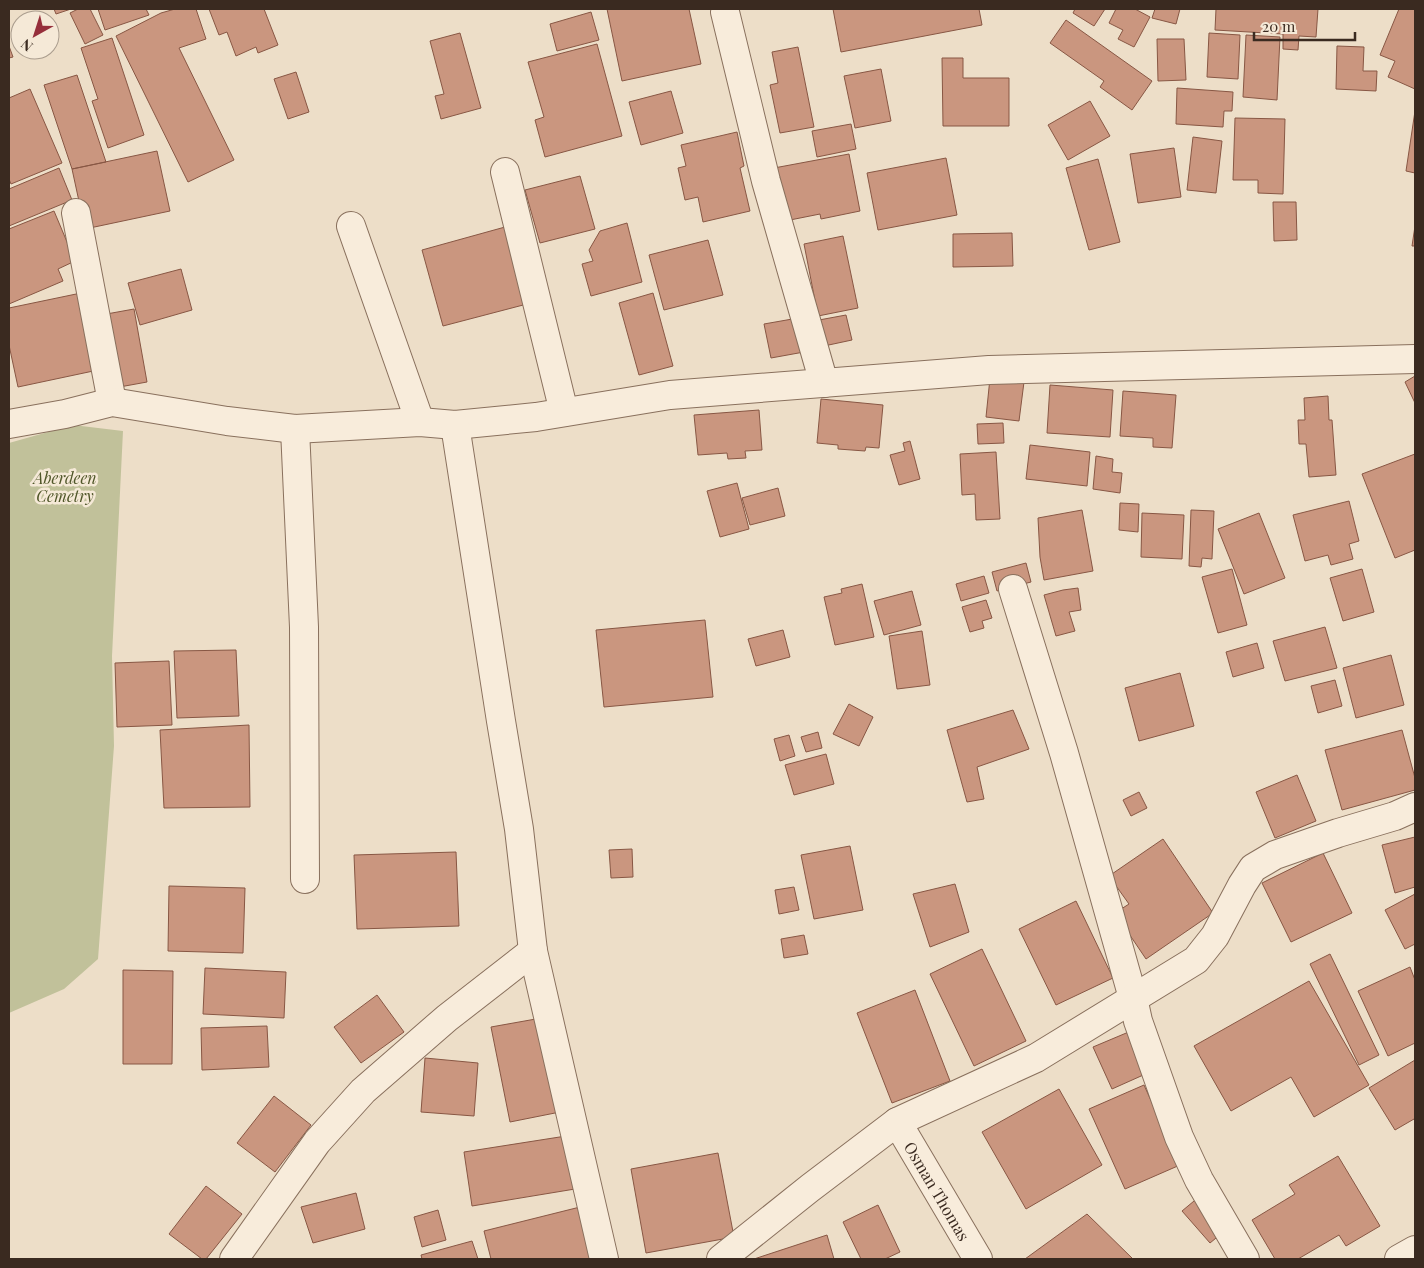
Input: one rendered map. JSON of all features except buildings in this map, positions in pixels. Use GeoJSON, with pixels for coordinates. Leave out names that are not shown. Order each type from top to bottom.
{"type":"FeatureCollection","features":[{"type":"Feature","properties":{"kind":"street"},"geometry":{"type":"LineString","coordinates":[[725,12],[766,181],[824,383]]}},
{"type":"Feature","properties":{"kind":"street"},"geometry":{"type":"LineString","coordinates":[[505,172],[564,412]]}},
{"type":"Feature","properties":{"kind":"street"},"geometry":{"type":"LineString","coordinates":[[76,213],[112,402]]}},
{"type":"Feature","properties":{"kind":"street"},"geometry":{"type":"LineString","coordinates":[[351,226],[420,422]]}},
{"type":"Feature","properties":{"kind":"street"},"geometry":{"type":"LineString","coordinates":[[9,424],[64,414],[112,402],[227,421],[295,428],[420,422],[455,425],[536,417],[670,395],[990,370],[1415,359]]}},
{"type":"Feature","properties":{"kind":"street"},"geometry":{"type":"LineString","coordinates":[[455,425],[500,721],[519,829],[533,951],[604,1259]]}},
{"type":"Feature","properties":{"kind":"street"},"geometry":{"type":"LineString","coordinates":[[295,428],[304,627],[305,879]]}},
{"type":"Feature","properties":{"kind":"street"},"geometry":{"type":"LineString","coordinates":[[1013,589],[1064,754],[1138,1021],[1180,1137],[1199,1180],[1245,1259]]}},
{"type":"Feature","properties":{"kind":"street"},"geometry":{"type":"LineString","coordinates":[[721,1259],[896,1122],[1036,1058],[1196,960],[1214,936],[1253,868],[1276,855],[1338,833],[1395,816],[1415,807]]}},
{"type":"Feature","properties":{"kind":"street"},"geometry":{"type":"LineString","coordinates":[[234,1259],[317,1142],[363,1091],[447,1018],[533,951]]}},
{"type":"Feature","properties":{"kind":"street","name":"Osman Thomas"},"geometry":{"type":"LineString","coordinates":[[896,1122],[978,1259]]}},
{"type":"Feature","properties":{"kind":"street"},"geometry":{"type":"LineString","coordinates":[[1399,1259],[1415,1250]]}},
{"type":"Feature","properties":{"kind":"green space","name":"Aberdeen Cemetry"},"geometry":{"type":"Polygon","coordinates":[[[73,425],[123,431],[112,656],[114,746],[98,959],[64,989],[9,1013],[9,443],[73,425]]]}}]}
